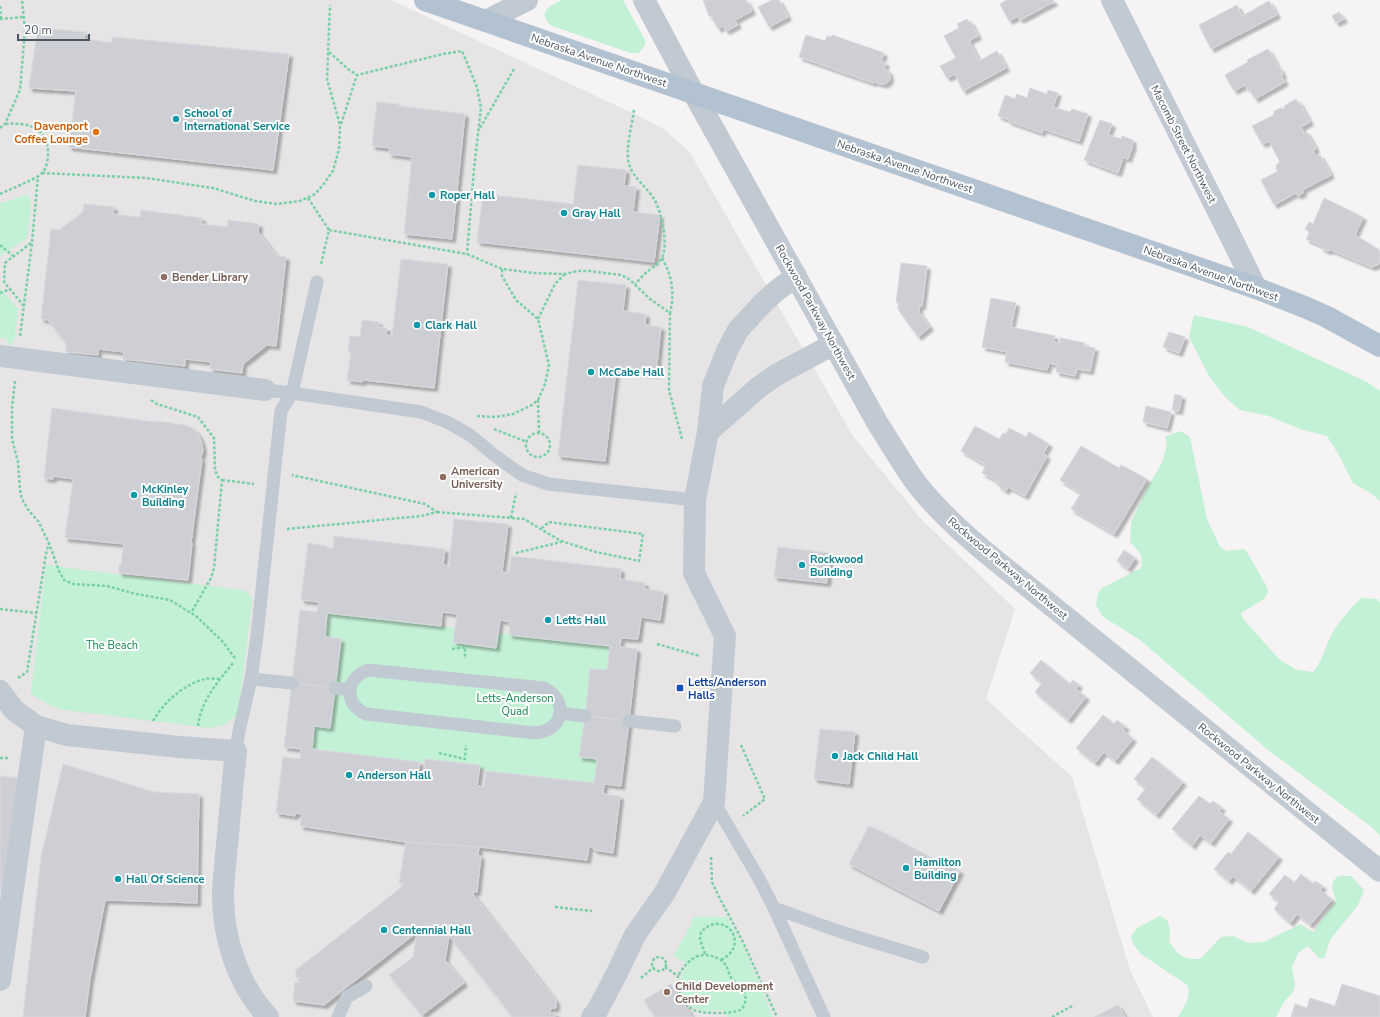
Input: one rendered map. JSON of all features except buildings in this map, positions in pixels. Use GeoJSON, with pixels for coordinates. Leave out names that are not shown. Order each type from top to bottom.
{"type":"FeatureCollection","features":[{"type":"Feature","properties":{"kind":"main road","name":"Nebraska Avenue Northwest"},"geometry":{"type":"LineString","coordinates":[[425,0],[1256,288],[1320,314],[1380,346]]}},
{"type":"Feature","properties":{"kind":"street"},"geometry":{"type":"LineString","coordinates":[[486,21],[527,0]]}},
{"type":"Feature","properties":{"kind":"street","name":"Rockwood Parkway Northwest"},"geometry":{"type":"LineString","coordinates":[[644,0],[693,92],[878,424],[924,493],[953,523],[1000,564],[1380,872]]}},
{"type":"Feature","properties":{"kind":"street","name":"Macomb Street Northwest"},"geometry":{"type":"LineString","coordinates":[[1112,0],[1256,288]]}},
{"type":"Feature","properties":{"kind":"street"},"geometry":{"type":"LineString","coordinates":[[592,1017],[597,1011],[617,973],[635,935],[664,894],[714,802],[725,636],[694,573],[695,500],[708,432],[713,386],[727,351],[738,330],[763,303],[796,276]]}},
{"type":"Feature","properties":{"kind":"street"},"geometry":{"type":"LineString","coordinates":[[708,432],[759,387],[776,375],[834,344]]}},
{"type":"Feature","properties":{"kind":"street"},"geometry":{"type":"LineString","coordinates":[[9,357],[265,390]]}},
{"type":"Feature","properties":{"kind":"street"},"geometry":{"type":"LineString","coordinates":[[8,685],[14,710],[36,726],[67,735],[185,748],[236,751],[223,891],[225,923],[234,959],[241,978],[252,997],[268,1017]]}},
{"type":"Feature","properties":{"kind":"street"},"geometry":{"type":"LineString","coordinates":[[0,980],[36,726]]}},
{"type":"Feature","properties":{"kind":"lane"},"geometry":{"type":"LineString","coordinates":[[236,751],[238,732],[251,679],[257,636],[281,411],[292,393],[317,282]]}},
{"type":"Feature","properties":{"kind":"lane"},"geometry":{"type":"LineString","coordinates":[[265,390],[422,412],[447,422],[470,435],[494,455],[522,475],[548,484],[695,500]]}},
{"type":"Feature","properties":{"kind":"lane"},"geometry":{"type":"LineString","coordinates":[[368,670],[509,684],[544,688],[551,692],[560,704],[560,713],[558,719],[549,730],[535,733],[370,714],[359,710],[354,705],[350,697],[350,690],[356,677],[368,670]]}},
{"type":"Feature","properties":{"kind":"lane"},"geometry":{"type":"LineString","coordinates":[[251,679],[292,683]]}},
{"type":"Feature","properties":{"kind":"lane"},"geometry":{"type":"LineString","coordinates":[[335,688],[350,690]]}},
{"type":"Feature","properties":{"kind":"lane"},"geometry":{"type":"LineString","coordinates":[[560,713],[585,716]]}},
{"type":"Feature","properties":{"kind":"lane"},"geometry":{"type":"LineString","coordinates":[[629,721],[676,726]]}},
{"type":"Feature","properties":{"kind":"lane"},"geometry":{"type":"LineString","coordinates":[[714,802],[758,877],[774,908],[824,1017]]}},
{"type":"Feature","properties":{"kind":"lane"},"geometry":{"type":"LineString","coordinates":[[774,908],[841,932],[923,956]]}},
{"type":"Feature","properties":{"kind":"lane"},"geometry":{"type":"LineString","coordinates":[[338,1017],[347,997],[366,986]]}},
{"type":"Feature","properties":{"kind":"path"},"geometry":{"type":"LineString","coordinates":[[0,128],[5,124],[20,90],[24,30],[22,0]]}},
{"type":"Feature","properties":{"kind":"path"},"geometry":{"type":"LineString","coordinates":[[330,5],[327,79],[340,125]]}},
{"type":"Feature","properties":{"kind":"path"},"geometry":{"type":"LineString","coordinates":[[0,6],[0,19],[23,17]]}},
{"type":"Feature","properties":{"kind":"path"},"geometry":{"type":"LineString","coordinates":[[328,51],[357,75],[443,54],[462,51],[477,87],[481,108],[467,254]]}},
{"type":"Feature","properties":{"kind":"path"},"geometry":{"type":"LineString","coordinates":[[479,130],[514,69]]}},
{"type":"Feature","properties":{"kind":"path"},"geometry":{"type":"LineString","coordinates":[[42,173],[146,178],[214,188],[255,201],[277,204],[300,201],[315,194],[333,171],[339,149],[340,125],[357,75]]}},
{"type":"Feature","properties":{"kind":"path"},"geometry":{"type":"LineString","coordinates":[[634,110],[628,155],[629,165],[655,200],[659,209],[664,232],[664,254],[662,258],[635,284]]}},
{"type":"Feature","properties":{"kind":"path"},"geometry":{"type":"LineString","coordinates":[[0,194],[42,173],[48,157],[48,147],[45,137],[38,130],[18,123],[5,124]]}},
{"type":"Feature","properties":{"kind":"path"},"geometry":{"type":"LineString","coordinates":[[38,176],[32,243],[24,306],[9,357],[12,439],[18,462],[22,499],[29,511],[38,521],[64,580],[73,584],[107,586],[136,594],[170,600],[196,616],[222,641],[236,660],[206,699],[198,728]]}},
{"type":"Feature","properties":{"kind":"path"},"geometry":{"type":"LineString","coordinates":[[308,198],[329,230],[317,282]]}},
{"type":"Feature","properties":{"kind":"path"},"geometry":{"type":"LineString","coordinates":[[329,230],[467,254],[502,269],[534,273],[565,274],[577,271],[614,273],[629,279],[650,299],[670,313]]}},
{"type":"Feature","properties":{"kind":"path"},"geometry":{"type":"LineString","coordinates":[[24,306],[4,282],[5,262],[32,243]]}},
{"type":"Feature","properties":{"kind":"path"},"geometry":{"type":"LineString","coordinates":[[0,245],[13,256]]}},
{"type":"Feature","properties":{"kind":"path"},"geometry":{"type":"LineString","coordinates":[[662,258],[668,269],[673,294],[670,313],[669,390],[682,439]]}},
{"type":"Feature","properties":{"kind":"path"},"geometry":{"type":"LineString","coordinates":[[502,269],[502,276],[516,300],[538,319],[549,365],[545,384],[538,400],[539,433]]}},
{"type":"Feature","properties":{"kind":"path"},"geometry":{"type":"LineString","coordinates":[[538,319],[555,284],[565,274]]}},
{"type":"Feature","properties":{"kind":"path"},"geometry":{"type":"LineString","coordinates":[[0,293],[10,289]]}},
{"type":"Feature","properties":{"kind":"path"},"geometry":{"type":"LineString","coordinates":[[150,375],[148,389],[151,400],[156,404],[198,417],[214,438],[215,470],[218,477],[222,480],[236,481]]}},
{"type":"Feature","properties":{"kind":"path"},"geometry":{"type":"LineString","coordinates":[[477,416],[496,417],[513,414],[532,405],[538,400]]}},
{"type":"Feature","properties":{"kind":"path"},"geometry":{"type":"LineString","coordinates":[[539,433],[548,439],[550,446],[547,453],[536,456],[530,453],[527,446],[529,438],[539,433]]}},
{"type":"Feature","properties":{"kind":"path"},"geometry":{"type":"LineString","coordinates":[[291,474],[426,504],[436,512]]}},
{"type":"Feature","properties":{"kind":"path"},"geometry":{"type":"LineString","coordinates":[[191,613],[211,578],[214,568],[222,480]]}},
{"type":"Feature","properties":{"kind":"path"},"geometry":{"type":"LineString","coordinates":[[511,518],[516,492]]}},
{"type":"Feature","properties":{"kind":"path"},"geometry":{"type":"LineString","coordinates":[[284,529],[421,516],[436,512],[524,519],[542,528],[561,541],[596,552],[639,561],[643,534],[550,522],[542,528]]}},
{"type":"Feature","properties":{"kind":"path"},"geometry":{"type":"LineString","coordinates":[[516,553],[561,541]]}},
{"type":"Feature","properties":{"kind":"path"},"geometry":{"type":"LineString","coordinates":[[8,685],[27,672],[49,543]]}},
{"type":"Feature","properties":{"kind":"path"},"geometry":{"type":"LineString","coordinates":[[0,609],[36,613]]}},
{"type":"Feature","properties":{"kind":"path"},"geometry":{"type":"LineString","coordinates":[[452,649],[465,647],[465,659]]}},
{"type":"Feature","properties":{"kind":"path"},"geometry":{"type":"LineString","coordinates":[[150,725],[162,708],[180,692],[206,679],[221,679]]}},
{"type":"Feature","properties":{"kind":"path"},"geometry":{"type":"LineString","coordinates":[[439,753],[465,759],[466,745]]}},
{"type":"Feature","properties":{"kind":"path"},"geometry":{"type":"LineString","coordinates":[[711,852],[712,882],[743,942],[777,1017]]}},
{"type":"Feature","properties":{"kind":"path"},"geometry":{"type":"LineString","coordinates":[[555,907],[592,911]]}},
{"type":"Feature","properties":{"kind":"path"},"geometry":{"type":"LineString","coordinates":[[706,954],[700,939],[701,932],[709,926],[717,923],[724,925],[730,930],[734,937],[735,947],[728,956],[721,960]]}},
{"type":"Feature","properties":{"kind":"path"},"geometry":{"type":"LineString","coordinates":[[706,954],[721,960],[726,966],[733,980],[744,992],[746,1002],[740,1010],[733,1012],[711,1013],[695,1011],[682,997],[678,988],[678,976],[688,962],[699,955],[706,954]]}},
{"type":"Feature","properties":{"kind":"path"},"geometry":{"type":"LineString","coordinates":[[654,967],[653,961],[658,957],[663,958],[666,961],[665,967]]}},
{"type":"Feature","properties":{"kind":"path"},"geometry":{"type":"LineString","coordinates":[[654,967],[659,970],[665,967]]}},
{"type":"Feature","properties":{"kind":"path"},"geometry":{"type":"LineString","coordinates":[[635,978],[641,978],[654,967]]}},
{"type":"Feature","properties":{"kind":"path"},"geometry":{"type":"LineString","coordinates":[[665,967],[678,976]]}},
{"type":"Feature","properties":{"kind":"path"},"geometry":{"type":"LineString","coordinates":[[1052,1017],[1074,1005]]}},
{"type":"Feature","properties":{"kind":"shaded area","name":"American University"},"geometry":{"type":"Polygon","coordinates":[[[0,0],[391,0],[643,118],[665,130],[689,151],[853,436],[921,519],[1015,609],[986,699],[1072,777],[1130,970],[1153,1017],[0,1017],[0,0]]]}},
{"type":"Feature","properties":{"kind":"green space"},"geometry":{"type":"Polygon","coordinates":[[[562,0],[623,0],[645,40],[645,45],[639,53],[631,53],[552,26],[545,17],[546,10],[562,0]]]}},
{"type":"Feature","properties":{"kind":"green space"},"geometry":{"type":"Polygon","coordinates":[[[28,194],[31,207],[27,238],[0,256],[0,203],[28,194]]]}},
{"type":"Feature","properties":{"kind":"green space"},"geometry":{"type":"Polygon","coordinates":[[[0,288],[18,309],[15,339],[10,346],[6,339],[0,338],[0,288]]]}},
{"type":"Feature","properties":{"kind":"green space"},"geometry":{"type":"Polygon","coordinates":[[[1194,315],[1248,327],[1367,382],[1380,391],[1380,501],[1372,494],[1353,483],[1340,457],[1327,436],[1300,429],[1269,416],[1240,410],[1226,398],[1210,378],[1189,337],[1194,315]]]}},
{"type":"Feature","properties":{"kind":"green space"},"geometry":{"type":"Polygon","coordinates":[[[1180,431],[1190,437],[1207,519],[1220,547],[1227,551],[1243,549],[1247,552],[1266,585],[1268,592],[1264,599],[1241,613],[1244,620],[1280,660],[1297,670],[1313,672],[1322,657],[1333,632],[1354,605],[1362,598],[1377,599],[1380,603],[1380,836],[1373,828],[1268,750],[1140,640],[1102,616],[1096,605],[1098,593],[1102,588],[1141,568],[1141,556],[1130,542],[1131,522],[1147,488],[1162,463],[1167,444],[1165,437],[1180,431]]]}},
{"type":"Feature","properties":{"kind":"green space","name":"The Beach"},"geometry":{"type":"Polygon","coordinates":[[[46,565],[248,592],[252,603],[238,714],[224,725],[209,728],[65,710],[47,704],[31,693],[46,565]]]}},
{"type":"Feature","properties":{"kind":"green space","name":"Letts-Anderson Quad"},"geometry":{"type":"Polygon","coordinates":[[[327,613],[610,646],[607,670],[590,669],[580,757],[597,759],[594,783],[312,749],[314,726],[330,728],[341,640],[325,637],[327,613]]]}},
{"type":"Feature","properties":{"kind":"green space"},"geometry":{"type":"Polygon","coordinates":[[[1338,876],[1351,876],[1364,890],[1358,905],[1330,940],[1325,957],[1320,959],[1308,946],[1298,953],[1292,967],[1295,985],[1293,992],[1284,1002],[1276,1017],[1178,1017],[1188,998],[1189,994],[1187,985],[1141,954],[1133,944],[1131,936],[1137,928],[1160,916],[1167,920],[1170,929],[1169,941],[1172,946],[1178,953],[1189,959],[1200,959],[1221,937],[1233,936],[1248,943],[1263,942],[1301,924],[1313,932],[1336,901],[1332,887],[1333,881],[1338,876]]]}},
{"type":"Feature","properties":{"kind":"green space"},"geometry":{"type":"Polygon","coordinates":[[[693,917],[727,917],[745,950],[773,1017],[728,1017],[723,1010],[700,1010],[693,1007],[687,1001],[680,989],[680,980],[687,966],[683,961],[673,956],[691,925],[693,917]]]}},
{"type":"Feature","properties":{"kind":"place","name":"School of International Service"},"geometry":{"type":"Point","coordinates":[176,119]}},
{"type":"Feature","properties":{"kind":"place","name":"Davenport Coffee Lounge"},"geometry":{"type":"Point","coordinates":[96,132]}},
{"type":"Feature","properties":{"kind":"place","name":"Roper Hall"},"geometry":{"type":"Point","coordinates":[432,195]}},
{"type":"Feature","properties":{"kind":"place","name":"Gray Hall"},"geometry":{"type":"Point","coordinates":[564,213]}},
{"type":"Feature","properties":{"kind":"place","name":"Bender Library"},"geometry":{"type":"Point","coordinates":[164,277]}},
{"type":"Feature","properties":{"kind":"place","name":"Clark Hall"},"geometry":{"type":"Point","coordinates":[417,325]}},
{"type":"Feature","properties":{"kind":"place","name":"McCabe Hall"},"geometry":{"type":"Point","coordinates":[591,372]}},
{"type":"Feature","properties":{"kind":"place","name":"American University"},"geometry":{"type":"Point","coordinates":[443,477]}},
{"type":"Feature","properties":{"kind":"place","name":"McKinley Building"},"geometry":{"type":"Point","coordinates":[134,495]}},
{"type":"Feature","properties":{"kind":"place","name":"Rockwood Building"},"geometry":{"type":"Point","coordinates":[802,565]}},
{"type":"Feature","properties":{"kind":"place","name":"Letts Hall"},"geometry":{"type":"Point","coordinates":[548,620]}},
{"type":"Feature","properties":{"kind":"place","name":"Letts/Anderson Halls"},"geometry":{"type":"Point","coordinates":[680,688]}},
{"type":"Feature","properties":{"kind":"place","name":"Jack Child Hall"},"geometry":{"type":"Point","coordinates":[835,756]}},
{"type":"Feature","properties":{"kind":"place","name":"Anderson Hall"},"geometry":{"type":"Point","coordinates":[349,775]}},
{"type":"Feature","properties":{"kind":"place","name":"Hamilton Building"},"geometry":{"type":"Point","coordinates":[906,868]}},
{"type":"Feature","properties":{"kind":"place","name":"Hall Of Science"},"geometry":{"type":"Point","coordinates":[118,879]}},
{"type":"Feature","properties":{"kind":"place","name":"Centennial Hall"},"geometry":{"type":"Point","coordinates":[384,930]}},
{"type":"Feature","properties":{"kind":"place","name":"Child Development Center"},"geometry":{"type":"Point","coordinates":[667,992]}}]}
